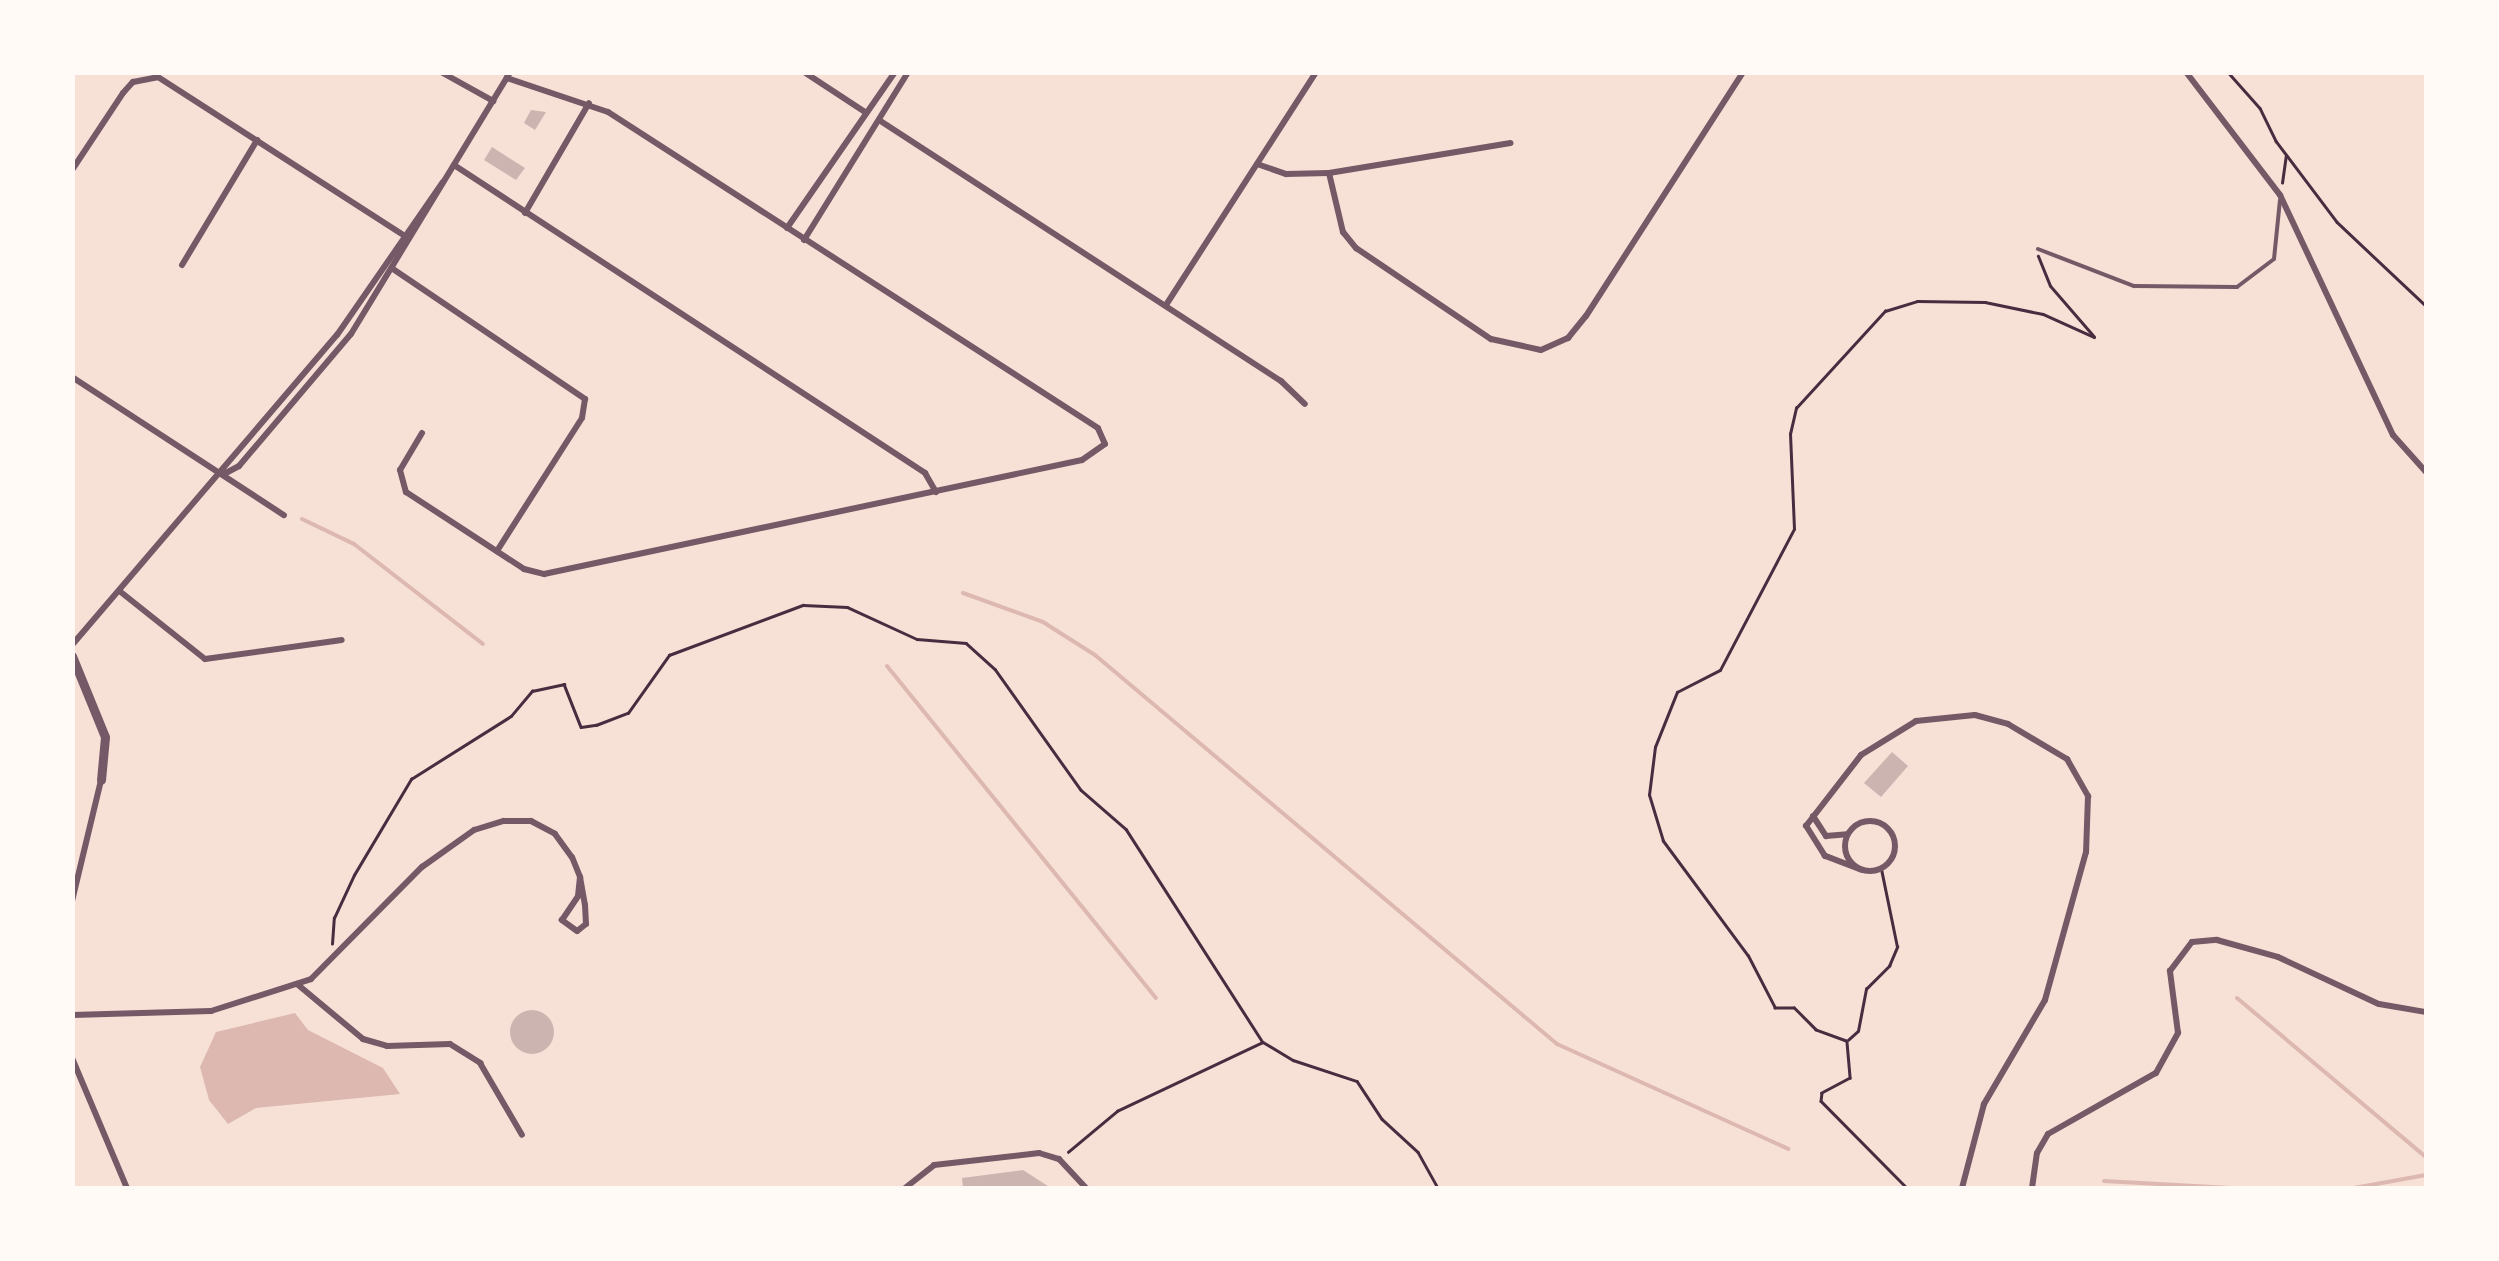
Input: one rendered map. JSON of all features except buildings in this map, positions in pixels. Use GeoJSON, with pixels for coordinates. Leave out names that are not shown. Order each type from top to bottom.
{"type":"FeatureCollection","features":[{"type":"Feature","properties":{"kind":"street"},"geometry":{"type":"LineString","coordinates":[[441,72],[493,102]]}},
{"type":"Feature","properties":{"kind":"street"},"geometry":{"type":"LineString","coordinates":[[804,72],[865,112]]}},
{"type":"Feature","properties":{"kind":"street"},"geometry":{"type":"LineString","coordinates":[[787,228],[895,72]]}},
{"type":"Feature","properties":{"kind":"street"},"geometry":{"type":"LineString","coordinates":[[804,240],[882,122],[908,72]]}},
{"type":"Feature","properties":{"kind":"street"},"geometry":{"type":"LineString","coordinates":[[1166,306],[1316,72]]}},
{"type":"Feature","properties":{"kind":"street"},"geometry":{"type":"LineString","coordinates":[[1329,173],[1343,232],[1356,248],[1492,339],[1541,350],[1568,338],[1586,316],[1743,72]]}},
{"type":"Feature","properties":{"kind":"street"},"geometry":{"type":"LineString","coordinates":[[2186,72],[2280,195],[2393,435],[2426,472]]}},
{"type":"Feature","properties":{"kind":"street"},"geometry":{"type":"LineString","coordinates":[[222,475],[239,466],[343,346],[393,270],[508,75],[589,104],[787,228],[1098,428],[1103,448],[1082,460],[544,574],[497,551],[404,489],[400,470],[422,433]]}},
{"type":"Feature","properties":{"kind":"street"},"geometry":{"type":"LineString","coordinates":[[72,170],[123,93],[146,77],[178,85],[402,234]]}},
{"type":"Feature","properties":{"kind":"street"},"geometry":{"type":"LineString","coordinates":[[526,213],[589,104]]}},
{"type":"Feature","properties":{"kind":"street"},"geometry":{"type":"LineString","coordinates":[[882,122],[1166,306],[1305,404]]}},
{"type":"Feature","properties":{"kind":"street"},"geometry":{"type":"LineString","coordinates":[[182,265],[190,242],[257,140]]}},
{"type":"Feature","properties":{"kind":"street"},"geometry":{"type":"LineString","coordinates":[[1257,164],[1286,174],[1329,173],[1511,144]]}},
{"type":"Feature","properties":{"kind":"street"},"geometry":{"type":"LineString","coordinates":[[454,165],[926,474],[936,492]]}},
{"type":"Feature","properties":{"kind":"street"},"geometry":{"type":"LineString","coordinates":[[72,645],[122,593],[342,328],[402,234],[443,182]]}},
{"type":"Feature","properties":{"kind":"street"},"geometry":{"type":"LineString","coordinates":[[393,270],[585,399],[582,418],[497,551]]}},
{"type":"Feature","properties":{"kind":"street"},"geometry":{"type":"LineString","coordinates":[[72,377],[284,516]]}},
{"type":"Feature","properties":{"kind":"street"},"geometry":{"type":"LineString","coordinates":[[122,593],[205,658],[342,640]]}},
{"type":"Feature","properties":{"kind":"street"},"geometry":{"type":"LineString","coordinates":[[72,656],[105,737],[102,780],[72,901]]}},
{"type":"Feature","properties":{"kind":"street"},"geometry":{"type":"LineString","coordinates":[[1812,815],[1826,836],[1848,833],[1870,821],[1885,826],[1895,848],[1882,869],[1862,870],[1836,864],[1816,847],[1806,830],[1812,815],[1880,738],[1949,716],[1976,715],[2042,740],[2083,782],[2090,824],[2054,971],[2035,1024],[1984,1104],[1962,1188]]}},
{"type":"Feature","properties":{"kind":"street"},"geometry":{"type":"LineString","coordinates":[[72,1015],[211,1011],[297,984],[331,958],[422,867],[474,830],[531,822],[555,834],[580,878],[586,924],[577,931],[562,920],[578,896],[580,878]]}},
{"type":"Feature","properties":{"kind":"street"},"geometry":{"type":"LineString","coordinates":[[1848,833],[1846,855],[1862,870]]}},
{"type":"Feature","properties":{"kind":"street"},"geometry":{"type":"LineString","coordinates":[[2032,1188],[2037,1153],[2048,1134],[2156,1072],[2178,1033],[2170,971],[2192,942],[2217,940],[2278,957],[2378,1004],[2426,1012]]}},
{"type":"Feature","properties":{"kind":"street"},"geometry":{"type":"LineString","coordinates":[[297,984],[363,1039],[387,1046],[450,1044],[480,1063],[522,1135]]}},
{"type":"Feature","properties":{"kind":"street"},"geometry":{"type":"LineString","coordinates":[[72,1058],[126,1188]]}},
{"type":"Feature","properties":{"kind":"street"},"geometry":{"type":"LineString","coordinates":[[906,1188],[934,1164],[958,1158],[1039,1153],[1059,1159],[1086,1188]]}},
{"type":"Feature","properties":{"kind":"lane"},"geometry":{"type":"LineString","coordinates":[[2038,249],[2134,286],[2238,287],[2274,259],[2280,195]]}},
{"type":"Feature","properties":{"kind":"path"},"geometry":{"type":"LineString","coordinates":[[2228,72],[2260,108],[2286,154],[2337,222],[2426,306]]}},
{"type":"Feature","properties":{"kind":"path"},"geometry":{"type":"LineString","coordinates":[[2280,195],[2286,154]]}},
{"type":"Feature","properties":{"kind":"path"},"geometry":{"type":"LineString","coordinates":[[1846,1040],[1816,1030],[1794,1008],[1774,1008],[1748,956],[1663,841],[1649,795],[1655,747],[1678,692],[1720,670],[1794,530],[1790,434],[1796,408],[1862,331],[1885,310],[1917,301],[1986,302],[2044,314],[2094,337],[2041,274],[2038,249]]}},
{"type":"Feature","properties":{"kind":"path"},"geometry":{"type":"LineString","coordinates":[[331,958],[334,918],[354,875],[411,779],[510,716],[532,691],[564,684],[581,727],[628,713],[670,656],[803,605],[847,607],[917,639],[966,643],[1004,681],[1081,790],[1126,829],[1264,1042],[1293,1060],[1357,1081],[1382,1119],[1418,1152],[1438,1188]]}},
{"type":"Feature","properties":{"kind":"path"},"geometry":{"type":"LineString","coordinates":[[1846,1040],[1858,1031],[1866,989],[1889,966],[1897,946],[1882,869]]}},
{"type":"Feature","properties":{"kind":"path"},"geometry":{"type":"LineString","coordinates":[[1846,1040],[1850,1078],[1822,1093],[1821,1101],[1907,1188]]}},
{"type":"Feature","properties":{"kind":"path"},"geometry":{"type":"LineString","coordinates":[[1059,1159],[1116,1111],[1264,1042]]}},
{"type":"Feature","properties":{"kind":"path"},"geometry":{"type":"LineString","coordinates":[[1559,1188],[1582,1188]]}},
{"type":"Feature","properties":{"kind":"shaded area"},"geometry":{"type":"Polygon","coordinates":[[[295,1013],[308,1030],[383,1068],[400,1094],[256,1108],[228,1124],[209,1100],[200,1067],[216,1032],[295,1013]]]}},
{"type":"Feature","properties":{"kind":"waterway"},"geometry":{"type":"LineString","coordinates":[[302,519],[354,544],[483,644]]}},
{"type":"Feature","properties":{"kind":"waterway"},"geometry":{"type":"LineString","coordinates":[[963,593],[1043,622],[1095,655],[1557,1044],[1788,1149]]}},
{"type":"Feature","properties":{"kind":"waterway"},"geometry":{"type":"LineString","coordinates":[[887,666],[1156,998]]}},
{"type":"Feature","properties":{"kind":"waterway"},"geometry":{"type":"LineString","coordinates":[[2237,998],[2426,1157]]}},
{"type":"Feature","properties":{"kind":"waterway"},"geometry":{"type":"LineString","coordinates":[[2354,1188],[2426,1175]]}},
{"type":"Feature","properties":{"kind":"waterway"},"geometry":{"type":"LineString","coordinates":[[2104,1181],[2231,1188]]}}]}
